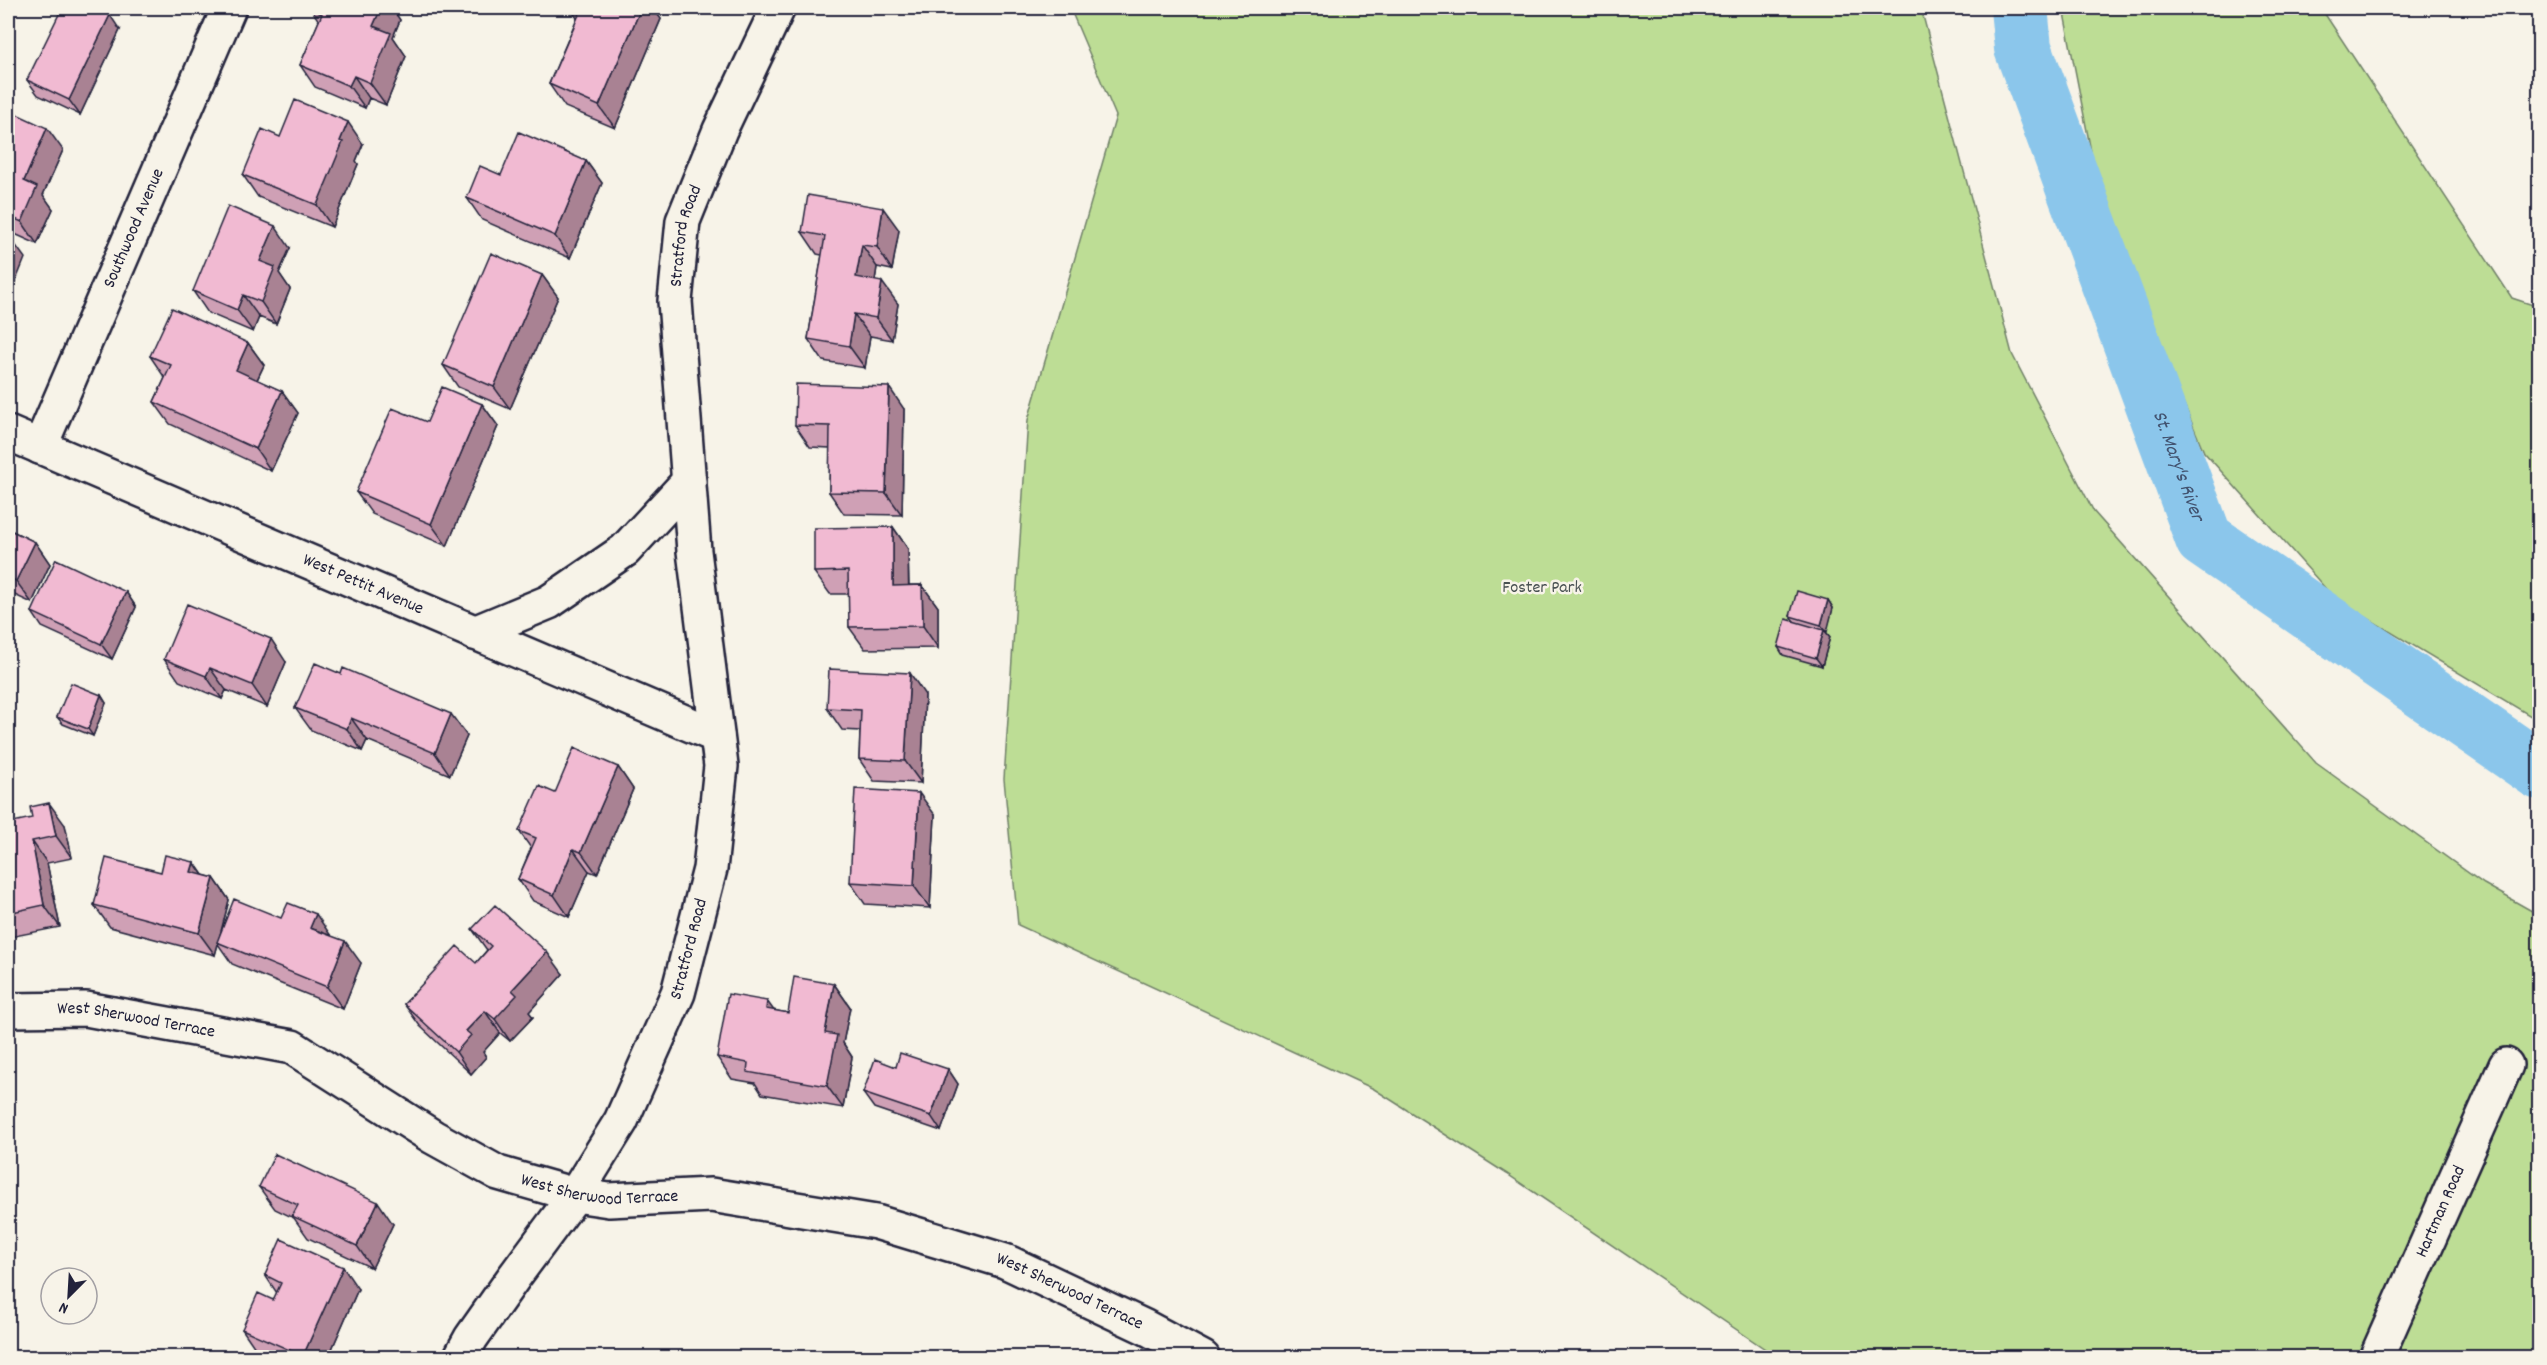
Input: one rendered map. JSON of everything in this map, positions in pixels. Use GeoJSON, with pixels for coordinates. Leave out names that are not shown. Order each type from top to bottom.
{"type":"FeatureCollection","features":[{"type":"Feature","properties":{"kind":"street","name":"Southwood Avenue"},"geometry":{"type":"LineString","coordinates":[[40,447],[229,8]]}},
{"type":"Feature","properties":{"kind":"street","name":"Stratford Road"},"geometry":{"type":"LineString","coordinates":[[460,1358],[507,1286],[575,1195],[621,1121],[678,993],[710,869],[721,766],[694,551],[675,301],[683,221],[720,130],[777,8]]}},
{"type":"Feature","properties":{"kind":"street","name":"West Pettit Avenue"},"geometry":{"type":"LineString","coordinates":[[8,433],[717,736]]}},
{"type":"Feature","properties":{"kind":"street"},"geometry":{"type":"LineString","coordinates":[[474,633],[549,602],[625,550],[689,481]]}},
{"type":"Feature","properties":{"kind":"street","name":"West Sherwood Terrace"},"geometry":{"type":"LineString","coordinates":[[8,1010],[86,1009],[292,1047],[433,1137],[498,1173],[575,1195],[609,1200],[711,1195],[876,1222],[1005,1261],[1145,1327],[1203,1358]]}},
{"type":"Feature","properties":{"kind":"street","name":"Hartman Road"},"geometry":{"type":"LineString","coordinates":[[2376,1358],[2506,1065]]}},
{"type":"Feature","properties":{"kind":"green space","name":"Foster Park"},"geometry":{"type":"Polygon","coordinates":[[[1070,8],[1921,8],[2012,354],[2094,512],[2316,763],[2484,884],[2539,915],[2539,1357],[1777,1357],[1507,1174],[1374,1089],[1018,925],[1004,779],[1028,420],[1116,116],[1070,8]]]}},
{"type":"Feature","properties":{"kind":"green space"},"geometry":{"type":"Polygon","coordinates":[[[2063,8],[2321,8],[2512,298],[2539,307],[2539,721],[2334,598],[2204,452],[2102,208],[2063,8]]]}},
{"type":"Feature","properties":{"kind":"building"},"geometry":{"type":"Polygon","coordinates":[[[62,8],[94,8],[110,15],[69,100],[27,80],[62,8]]]}},
{"type":"Feature","properties":{"kind":"building"},"geometry":{"type":"Polygon","coordinates":[[[311,8],[381,8],[373,26],[391,33],[370,83],[354,76],[349,86],[300,65],[322,14],[311,8]]]}},
{"type":"Feature","properties":{"kind":"building"},"geometry":{"type":"Polygon","coordinates":[[[575,8],[641,8],[599,106],[549,84],[581,10],[575,8]]]}},
{"type":"Feature","properties":{"kind":"building"},"geometry":{"type":"Polygon","coordinates":[[[295,100],[348,122],[340,141],[343,142],[317,205],[243,175],[262,129],[280,137],[295,100]]]}},
{"type":"Feature","properties":{"kind":"building"},"geometry":{"type":"Polygon","coordinates":[[[8,110],[47,128],[24,181],[37,187],[22,222],[8,216],[8,110]]]}},
{"type":"Feature","properties":{"kind":"building"},"geometry":{"type":"Polygon","coordinates":[[[519,132],[586,161],[555,236],[467,198],[480,166],[501,175],[519,132]]]}},
{"type":"Feature","properties":{"kind":"building"},"geometry":{"type":"Polygon","coordinates":[[[808,195],[883,208],[877,247],[862,245],[856,277],[882,282],[876,318],[854,314],[849,346],[808,339],[825,236],[802,232],[808,195]]]}},
{"type":"Feature","properties":{"kind":"building"},"geometry":{"type":"Polygon","coordinates":[[[228,206],[275,226],[260,261],[275,267],[261,302],[243,295],[237,310],[193,291],[228,206]]]}},
{"type":"Feature","properties":{"kind":"building"},"geometry":{"type":"Polygon","coordinates":[[[8,240],[14,243],[8,259],[8,240]]]}},
{"type":"Feature","properties":{"kind":"building"},"geometry":{"type":"Polygon","coordinates":[[[491,253],[542,275],[494,387],[443,365],[491,253]]]}},
{"type":"Feature","properties":{"kind":"building"},"geometry":{"type":"Polygon","coordinates":[[[172,308],[248,343],[236,370],[282,391],[256,449],[154,402],[171,365],[150,356],[172,308]]]}},
{"type":"Feature","properties":{"kind":"building"},"geometry":{"type":"Polygon","coordinates":[[[796,384],[889,387],[886,493],[829,492],[830,426],[795,425],[796,384]]]}},
{"type":"Feature","properties":{"kind":"building"},"geometry":{"type":"Polygon","coordinates":[[[442,387],[482,404],[431,524],[356,492],[392,408],[427,422],[442,387]]]}},
{"type":"Feature","properties":{"kind":"building"},"geometry":{"type":"Polygon","coordinates":[[[893,527],[893,586],[922,585],[923,626],[849,627],[848,571],[814,572],[814,528],[893,527]]]}},
{"type":"Feature","properties":{"kind":"building"},"geometry":{"type":"Polygon","coordinates":[[[8,529],[35,542],[16,581],[8,577],[8,529]]]}},
{"type":"Feature","properties":{"kind":"building"},"geometry":{"type":"Polygon","coordinates":[[[56,559],[126,592],[101,644],[32,612],[56,559]]]}},
{"type":"Feature","properties":{"kind":"building"},"geometry":{"type":"Polygon","coordinates":[[[1797,591],[1828,600],[1821,625],[1790,616],[1797,591]]]}},
{"type":"Feature","properties":{"kind":"building"},"geometry":{"type":"Polygon","coordinates":[[[187,604],[271,639],[252,685],[210,668],[206,676],[164,659],[187,604]]]}},
{"type":"Feature","properties":{"kind":"building"},"geometry":{"type":"Polygon","coordinates":[[[1786,619],[1824,630],[1816,658],[1778,647],[1786,619]]]}},
{"type":"Feature","properties":{"kind":"building"},"geometry":{"type":"Polygon","coordinates":[[[315,663],[341,674],[343,668],[451,714],[435,753],[351,718],[347,729],[295,708],[315,663]]]}},
{"type":"Feature","properties":{"kind":"building"},"geometry":{"type":"Polygon","coordinates":[[[829,669],[910,673],[905,761],[859,759],[861,710],[827,708],[829,669]]]}},
{"type":"Feature","properties":{"kind":"building"},"geometry":{"type":"Polygon","coordinates":[[[71,683],[101,695],[88,729],[57,717],[71,683]]]}},
{"type":"Feature","properties":{"kind":"building"},"geometry":{"type":"Polygon","coordinates":[[[574,748],[618,767],[581,852],[573,849],[554,895],[518,879],[536,838],[519,831],[539,786],[555,793],[574,748]]]}},
{"type":"Feature","properties":{"kind":"building"},"geometry":{"type":"Polygon","coordinates":[[[855,789],[919,793],[914,886],[850,882],[855,789]]]}},
{"type":"Feature","properties":{"kind":"building"},"geometry":{"type":"Polygon","coordinates":[[[49,803],[56,836],[32,841],[44,905],[8,913],[8,823],[32,818],[30,807],[49,803]]]}},
{"type":"Feature","properties":{"kind":"building"},"geometry":{"type":"Polygon","coordinates":[[[165,855],[194,862],[191,872],[214,878],[199,933],[94,905],[106,858],[161,872],[165,855]]]}},
{"type":"Feature","properties":{"kind":"building"},"geometry":{"type":"Polygon","coordinates":[[[234,899],[281,918],[288,903],[316,914],[310,928],[345,941],[327,987],[217,942],[234,899]]]}},
{"type":"Feature","properties":{"kind":"building"},"geometry":{"type":"Polygon","coordinates":[[[495,905],[547,952],[512,990],[517,995],[495,1019],[485,1011],[466,1031],[471,1035],[456,1052],[404,1004],[457,946],[476,963],[491,946],[472,929],[495,905]]]}},
{"type":"Feature","properties":{"kind":"building"},"geometry":{"type":"Polygon","coordinates":[[[794,977],[834,984],[825,1033],[837,1035],[827,1086],[747,1072],[748,1063],[717,1057],[728,994],[767,1001],[766,1009],[788,1013],[794,977]]]}},
{"type":"Feature","properties":{"kind":"building"},"geometry":{"type":"Polygon","coordinates":[[[900,1053],[948,1069],[931,1116],[863,1093],[875,1059],[896,1067],[900,1053]]]}},
{"type":"Feature","properties":{"kind":"building"},"geometry":{"type":"Polygon","coordinates":[[[275,1154],[378,1202],[357,1246],[292,1216],[298,1205],[259,1187],[275,1154]]]}},
{"type":"Feature","properties":{"kind":"building"},"geometry":{"type":"Polygon","coordinates":[[[281,1239],[343,1267],[303,1356],[242,1329],[258,1293],[273,1300],[281,1283],[265,1275],[281,1239]]]}},
{"type":"Feature","properties":{"kind":"waterway","name":"St. Mary's River"},"geometry":{"type":"LineString","coordinates":[[2019,8],[2023,48],[2204,539],[2540,771]]}}]}
